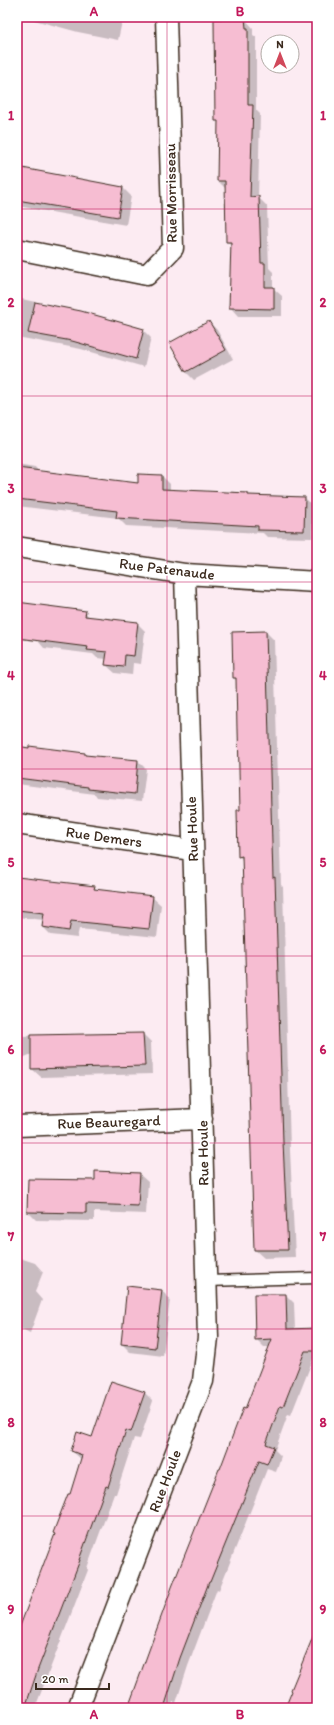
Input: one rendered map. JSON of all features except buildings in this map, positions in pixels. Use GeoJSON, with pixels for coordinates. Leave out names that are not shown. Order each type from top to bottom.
{"type":"FeatureCollection","features":[{"type":"Feature","properties":{"kind":"street","name":"Rue Morrisseau"},"geometry":{"type":"LineString","coordinates":[[17,249],[147,275],[173,248],[166,17]]}},
{"type":"Feature","properties":{"kind":"street","name":"Rue Patenaude"},"geometry":{"type":"LineString","coordinates":[[17,548],[185,574],[317,582]]}},
{"type":"Feature","properties":{"kind":"street","name":"Rue Houle"},"geometry":{"type":"LineString","coordinates":[[78,1708],[203,1381],[208,1337],[192,850],[185,574]]}},
{"type":"Feature","properties":{"kind":"street","name":"Rue Demers"},"geometry":{"type":"LineString","coordinates":[[17,824],[192,850]]}},
{"type":"Feature","properties":{"kind":"street","name":"Rue Beauregard"},"geometry":{"type":"LineString","coordinates":[[17,1126],[202,1119]]}},
{"type":"Feature","properties":{"kind":"lane"},"geometry":{"type":"LineString","coordinates":[[206,1282],[317,1278]]}}]}
